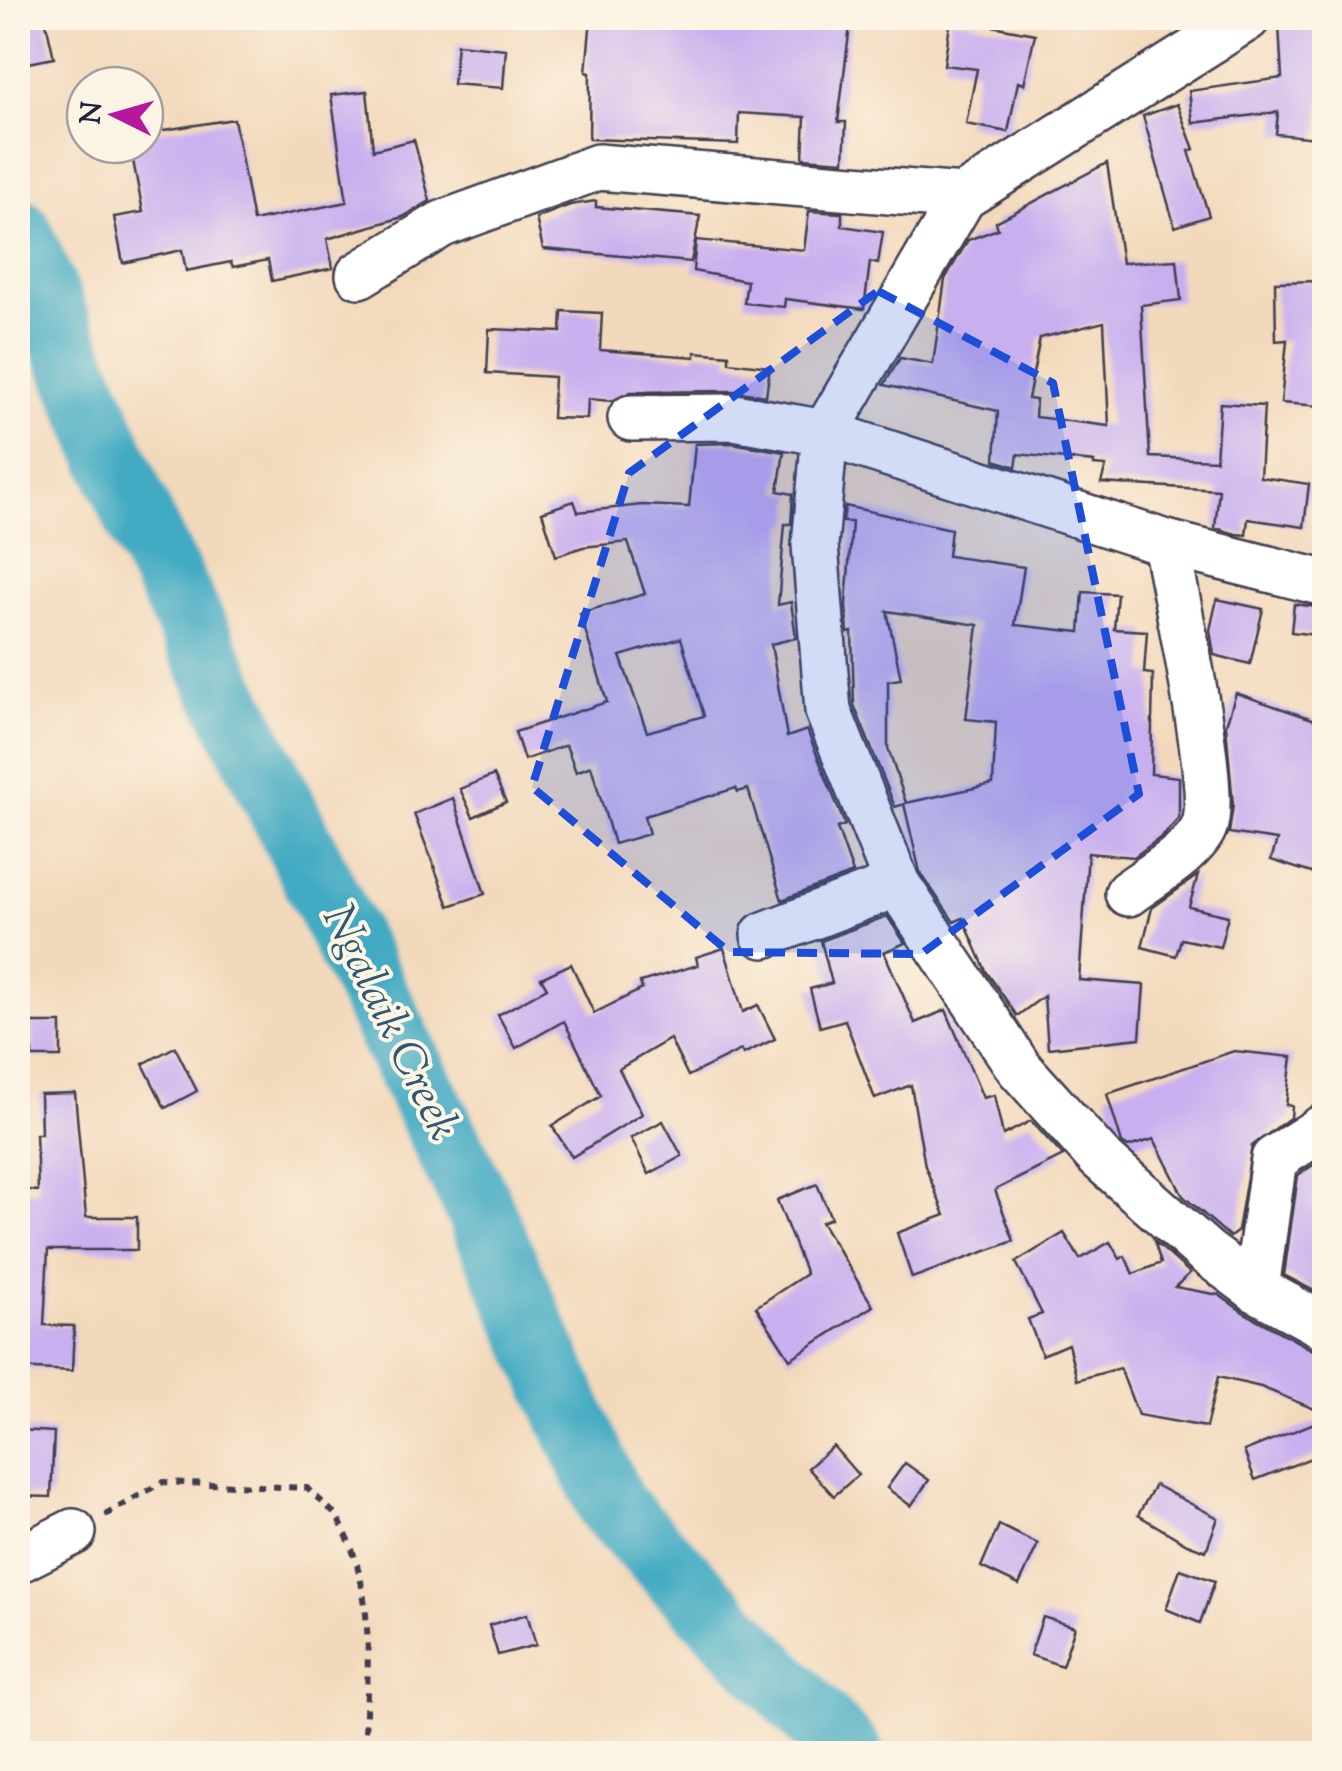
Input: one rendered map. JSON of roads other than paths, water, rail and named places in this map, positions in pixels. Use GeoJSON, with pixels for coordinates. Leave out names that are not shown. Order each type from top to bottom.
{"type":"FeatureCollection","features":[{"type":"Feature","properties":{"kind":"street"},"geometry":{"type":"LineString","coordinates":[[1247,18],[963,196],[824,433],[816,545],[828,711],[897,884],[1019,1068],[1099,1157],[1206,1252],[1256,1290],[1324,1326]]}},
{"type":"Feature","properties":{"kind":"street"},"geometry":{"type":"LineString","coordinates":[[360,276],[442,224],[598,166],[963,196]]}},
{"type":"Feature","properties":{"kind":"street"},"geometry":{"type":"LineString","coordinates":[[632,418],[734,417],[824,433],[1166,543],[1324,583]]}},
{"type":"Feature","properties":{"kind":"street"},"geometry":{"type":"LineString","coordinates":[[1128,893],[1180,854],[1204,829],[1208,803],[1198,722],[1166,543]]}},
{"type":"Feature","properties":{"kind":"street"},"geometry":{"type":"LineString","coordinates":[[764,935],[897,884]]}},
{"type":"Feature","properties":{"kind":"street"},"geometry":{"type":"LineString","coordinates":[[1256,1290],[1274,1159],[1324,1128]]}},
{"type":"Feature","properties":{"kind":"street"},"geometry":{"type":"LineString","coordinates":[[18,1560],[73,1532]]}},
{"type":"Feature","properties":{"kind":"waterway","name":"Ngalaik Creek"},"geometry":{"type":"LineString","coordinates":[[18,233],[140,521],[473,1195],[612,1507],[849,1754]]}}]}
